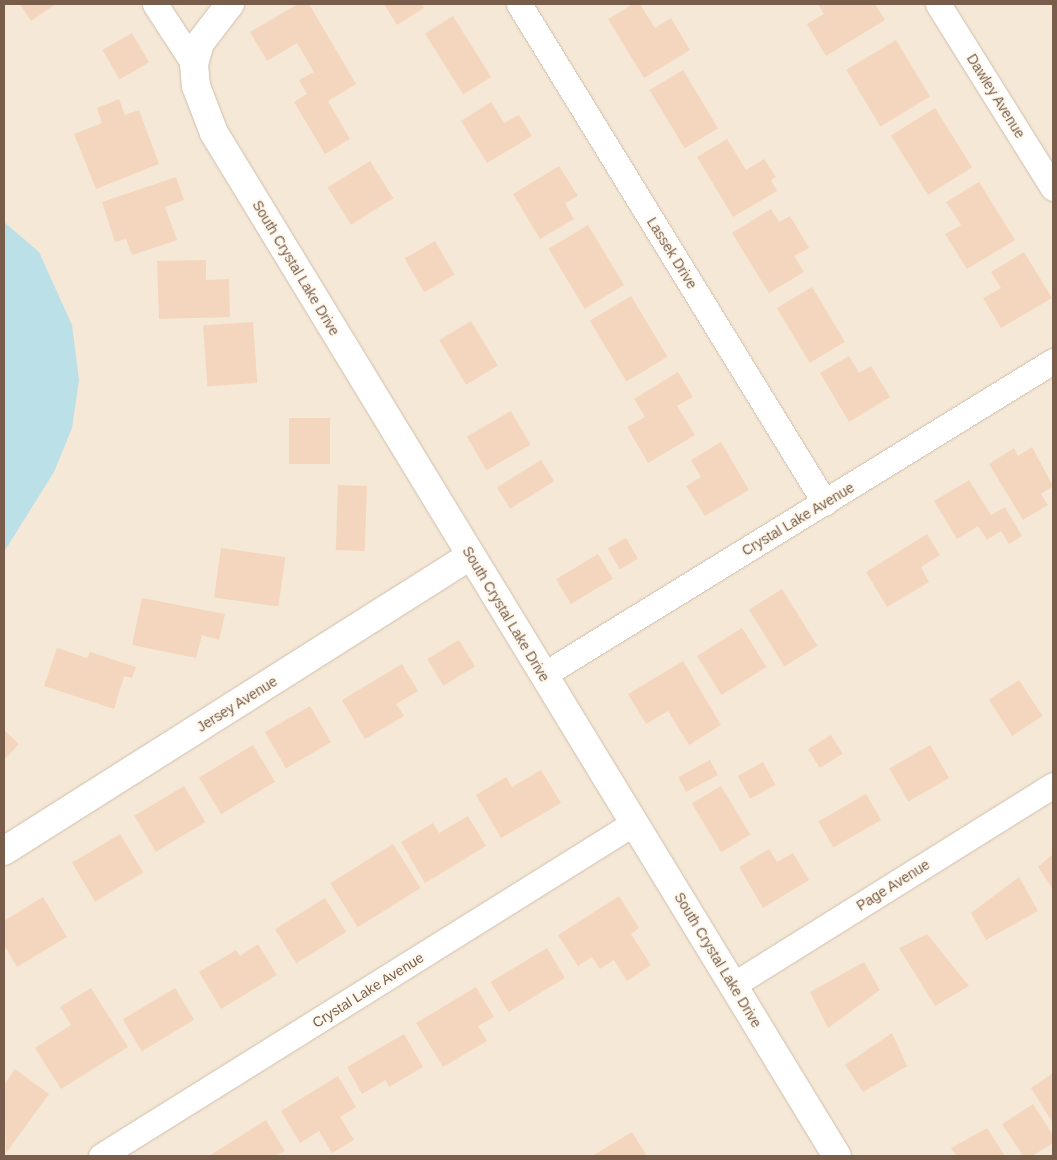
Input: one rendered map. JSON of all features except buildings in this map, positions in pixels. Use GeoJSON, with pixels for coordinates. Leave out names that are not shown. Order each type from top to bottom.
{"type":"FeatureCollection","features":[{"type":"Feature","properties":{"kind":"street"},"geometry":{"type":"LineString","coordinates":[[155,4],[194,64]]}},
{"type":"Feature","properties":{"kind":"street"},"geometry":{"type":"LineString","coordinates":[[194,64],[200,43],[230,4]]}},
{"type":"Feature","properties":{"kind":"street","name":"Lassek Drive"},"geometry":{"type":"LineString","coordinates":[[519,4],[825,503]]}},
{"type":"Feature","properties":{"kind":"street","name":"Dawley Avenue"},"geometry":{"type":"LineString","coordinates":[[938,4],[1053,188]]}},
{"type":"Feature","properties":{"kind":"street","name":"South Crystal Lake Drive"},"geometry":{"type":"LineString","coordinates":[[194,64],[198,93],[214,133],[837,1156]]}},
{"type":"Feature","properties":{"kind":"street","name":"Crystal Lake Avenue"},"geometry":{"type":"LineString","coordinates":[[543,675],[1053,361]]}},
{"type":"Feature","properties":{"kind":"street","name":"Jersey Avenue"},"geometry":{"type":"LineString","coordinates":[[4,851],[470,556]]}},
{"type":"Feature","properties":{"kind":"street","name":"Page Avenue"},"geometry":{"type":"LineString","coordinates":[[733,985],[1053,785]]}},
{"type":"Feature","properties":{"kind":"street","name":"Crystal Lake Avenue"},"geometry":{"type":"LineString","coordinates":[[101,1156],[634,823]]}},
{"type":"Feature","properties":{"kind":"shaded area"},"geometry":{"type":"Polygon","coordinates":[[[4,4],[1053,4],[1053,1156],[4,1156],[4,4]]]}},
{"type":"Feature","properties":{"kind":"water"},"geometry":{"type":"Polygon","coordinates":[[[4,222],[39,252],[72,325],[79,380],[72,428],[54,472],[4,552],[4,222]]]}}]}
